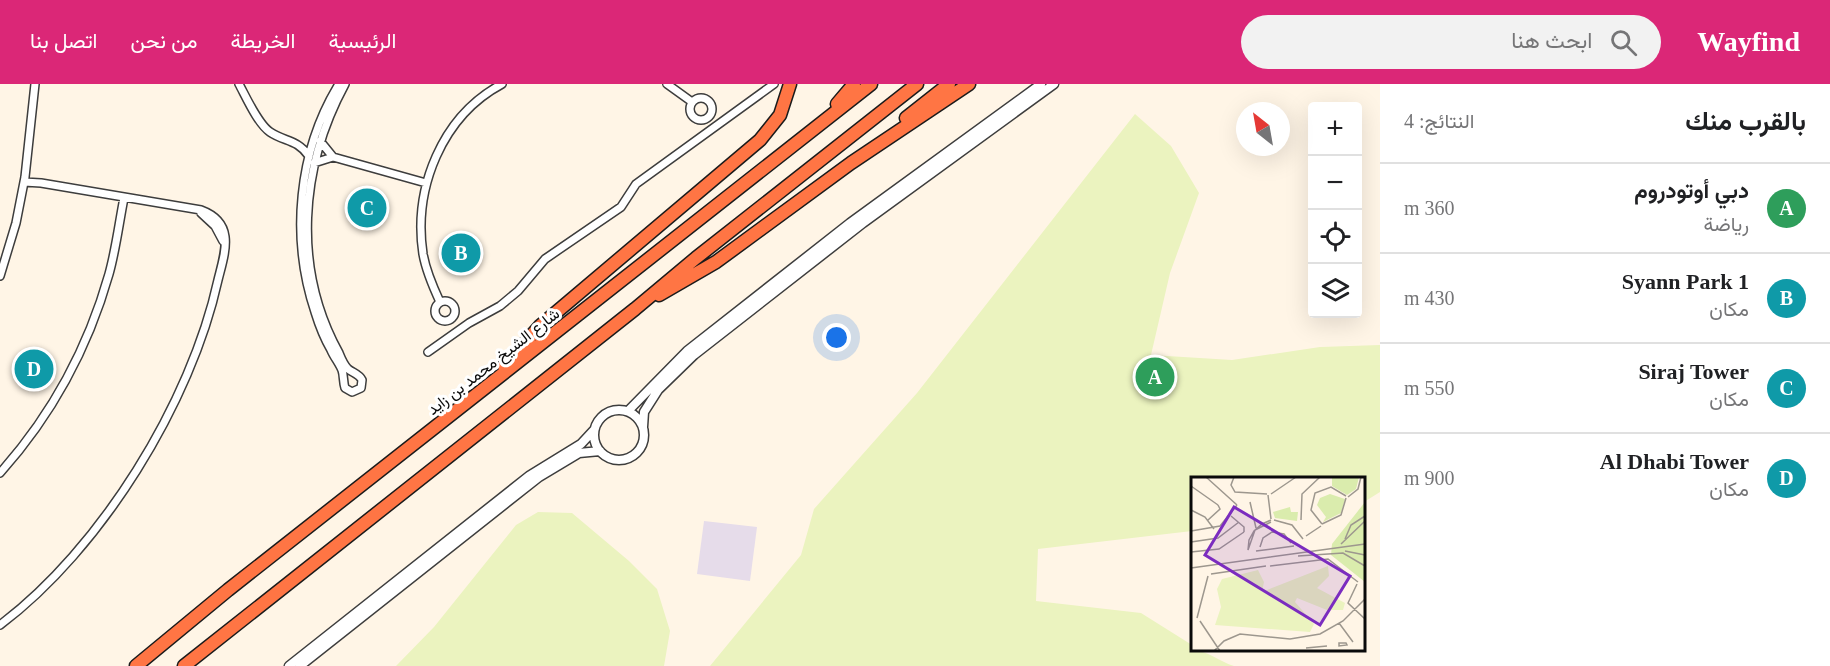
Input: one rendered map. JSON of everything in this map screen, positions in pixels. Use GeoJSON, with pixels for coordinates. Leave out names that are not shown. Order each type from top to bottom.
{"type":"FeatureCollection","features":[{"type":"Feature","properties":{"kind":"highway"},"geometry":{"type":"LineString","coordinates":[[486,387],[534,332],[767,133],[784,105],[790,84]]}},
{"type":"Feature","properties":{"kind":"highway"},"geometry":{"type":"LineString","coordinates":[[821,123],[854,84]]}},
{"type":"Feature","properties":{"kind":"highway","name":"شارع الشيخ محمد بن زايد"},"geometry":{"type":"LineString","coordinates":[[136,666],[228,590],[872,84]]}},
{"type":"Feature","properties":{"kind":"highway"},"geometry":{"type":"LineString","coordinates":[[184,666],[917,84]]}},
{"type":"Feature","properties":{"kind":"highway"},"geometry":{"type":"LineString","coordinates":[[851,163],[949,84]]}},
{"type":"Feature","properties":{"kind":"highway"},"geometry":{"type":"LineString","coordinates":[[635,309],[706,268],[851,163],[969,84]]}},
{"type":"Feature","properties":{"kind":"street"},"geometry":{"type":"LineString","coordinates":[[0,276],[16,223],[25,179],[37,84]]}},
{"type":"Feature","properties":{"kind":"street"},"geometry":{"type":"LineString","coordinates":[[239,84],[263,126],[272,134],[295,142],[309,156]]}},
{"type":"Feature","properties":{"kind":"street"},"geometry":{"type":"LineString","coordinates":[[339,84],[309,156],[301,216],[306,276],[314,309],[323,335],[342,370],[345,388],[352,392],[360,388],[363,380],[347,368],[332,341],[321,312],[310,267],[307,210],[317,139],[345,84]]}},
{"type":"Feature","properties":{"kind":"street"},"geometry":{"type":"LineString","coordinates":[[440,302],[423,256],[421,218],[426,183],[436,154],[452,129],[471,106],[502,84]]}},
{"type":"Feature","properties":{"kind":"street"},"geometry":{"type":"LineString","coordinates":[[667,84],[692,102]]}},
{"type":"Feature","properties":{"kind":"street"},"geometry":{"type":"LineString","coordinates":[[428,352],[469,323],[495,311],[518,291],[546,259],[621,207],[636,184],[774,84]]}},
{"type":"Feature","properties":{"kind":"street"},"geometry":{"type":"LineString","coordinates":[[628,411],[647,394],[673,363],[696,344],[850,223],[1041,84]]}},
{"type":"Feature","properties":{"kind":"street"},"geometry":{"type":"LineString","coordinates":[[594,430],[594,438],[600,451],[612,459],[632,456],[642,445],[645,412],[658,390],[694,355],[862,223],[1054,84]]}},
{"type":"Feature","properties":{"kind":"street"},"geometry":{"type":"LineString","coordinates":[[295,142],[317,139],[333,158]]}},
{"type":"Feature","properties":{"kind":"street"},"geometry":{"type":"LineString","coordinates":[[314,163],[333,158],[426,183]]}},
{"type":"Feature","properties":{"kind":"street"},"geometry":{"type":"LineString","coordinates":[[0,625],[48,581],[83,542],[144,459],[199,349],[224,254],[222,239],[215,226],[204,215],[190,209],[25,179]]}},
{"type":"Feature","properties":{"kind":"street"},"geometry":{"type":"LineString","coordinates":[[0,473],[37,428],[71,372],[94,318],[110,272],[124,198]]}},
{"type":"Feature","properties":{"kind":"street"},"geometry":{"type":"LineString","coordinates":[[289,666],[529,476],[586,440],[601,417],[607,413],[628,411],[639,419],[643,427]]}},
{"type":"Feature","properties":{"kind":"street"},"geometry":{"type":"LineString","coordinates":[[300,666],[539,477],[574,455],[600,451]]}},
{"type":"Feature","properties":{"kind":"shaded area"},"geometry":{"type":"Polygon","coordinates":[[[704,521],[757,527],[750,581],[697,574],[704,521]]]}},
{"type":"Feature","properties":{"kind":"green space"},"geometry":{"type":"Polygon","coordinates":[[[1135,114],[1171,146],[1199,193],[1170,273],[1151,355],[1232,360],[1320,347],[1380,345],[1380,492],[1365,501],[1365,477],[1191,477],[1191,531],[1038,549],[1036,601],[1141,613],[1191,644],[1191,651],[1203,652],[1234,666],[710,666],[801,555],[814,509],[917,393],[1135,114]]]}},
{"type":"Feature","properties":{"kind":"green space"},"geometry":{"type":"Polygon","coordinates":[[[538,512],[572,513],[629,561],[657,589],[670,631],[664,666],[396,666],[434,627],[516,525],[538,512]]]}},
{"type":"Feature","properties":{"kind":"place","name":"Siraj Tower"},"geometry":{"type":"Point","coordinates":[367,208]}},
{"type":"Feature","properties":{"kind":"place","name":"Syann Park 1"},"geometry":{"type":"Point","coordinates":[461,253]}},
{"type":"Feature","properties":{"kind":"place","name":"Al Dhabi Tower"},"geometry":{"type":"Point","coordinates":[34,369]}},
{"type":"Feature","properties":{"kind":"place","name":"دبي أوتودروم"},"geometry":{"type":"Point","coordinates":[1155,377]}}]}
